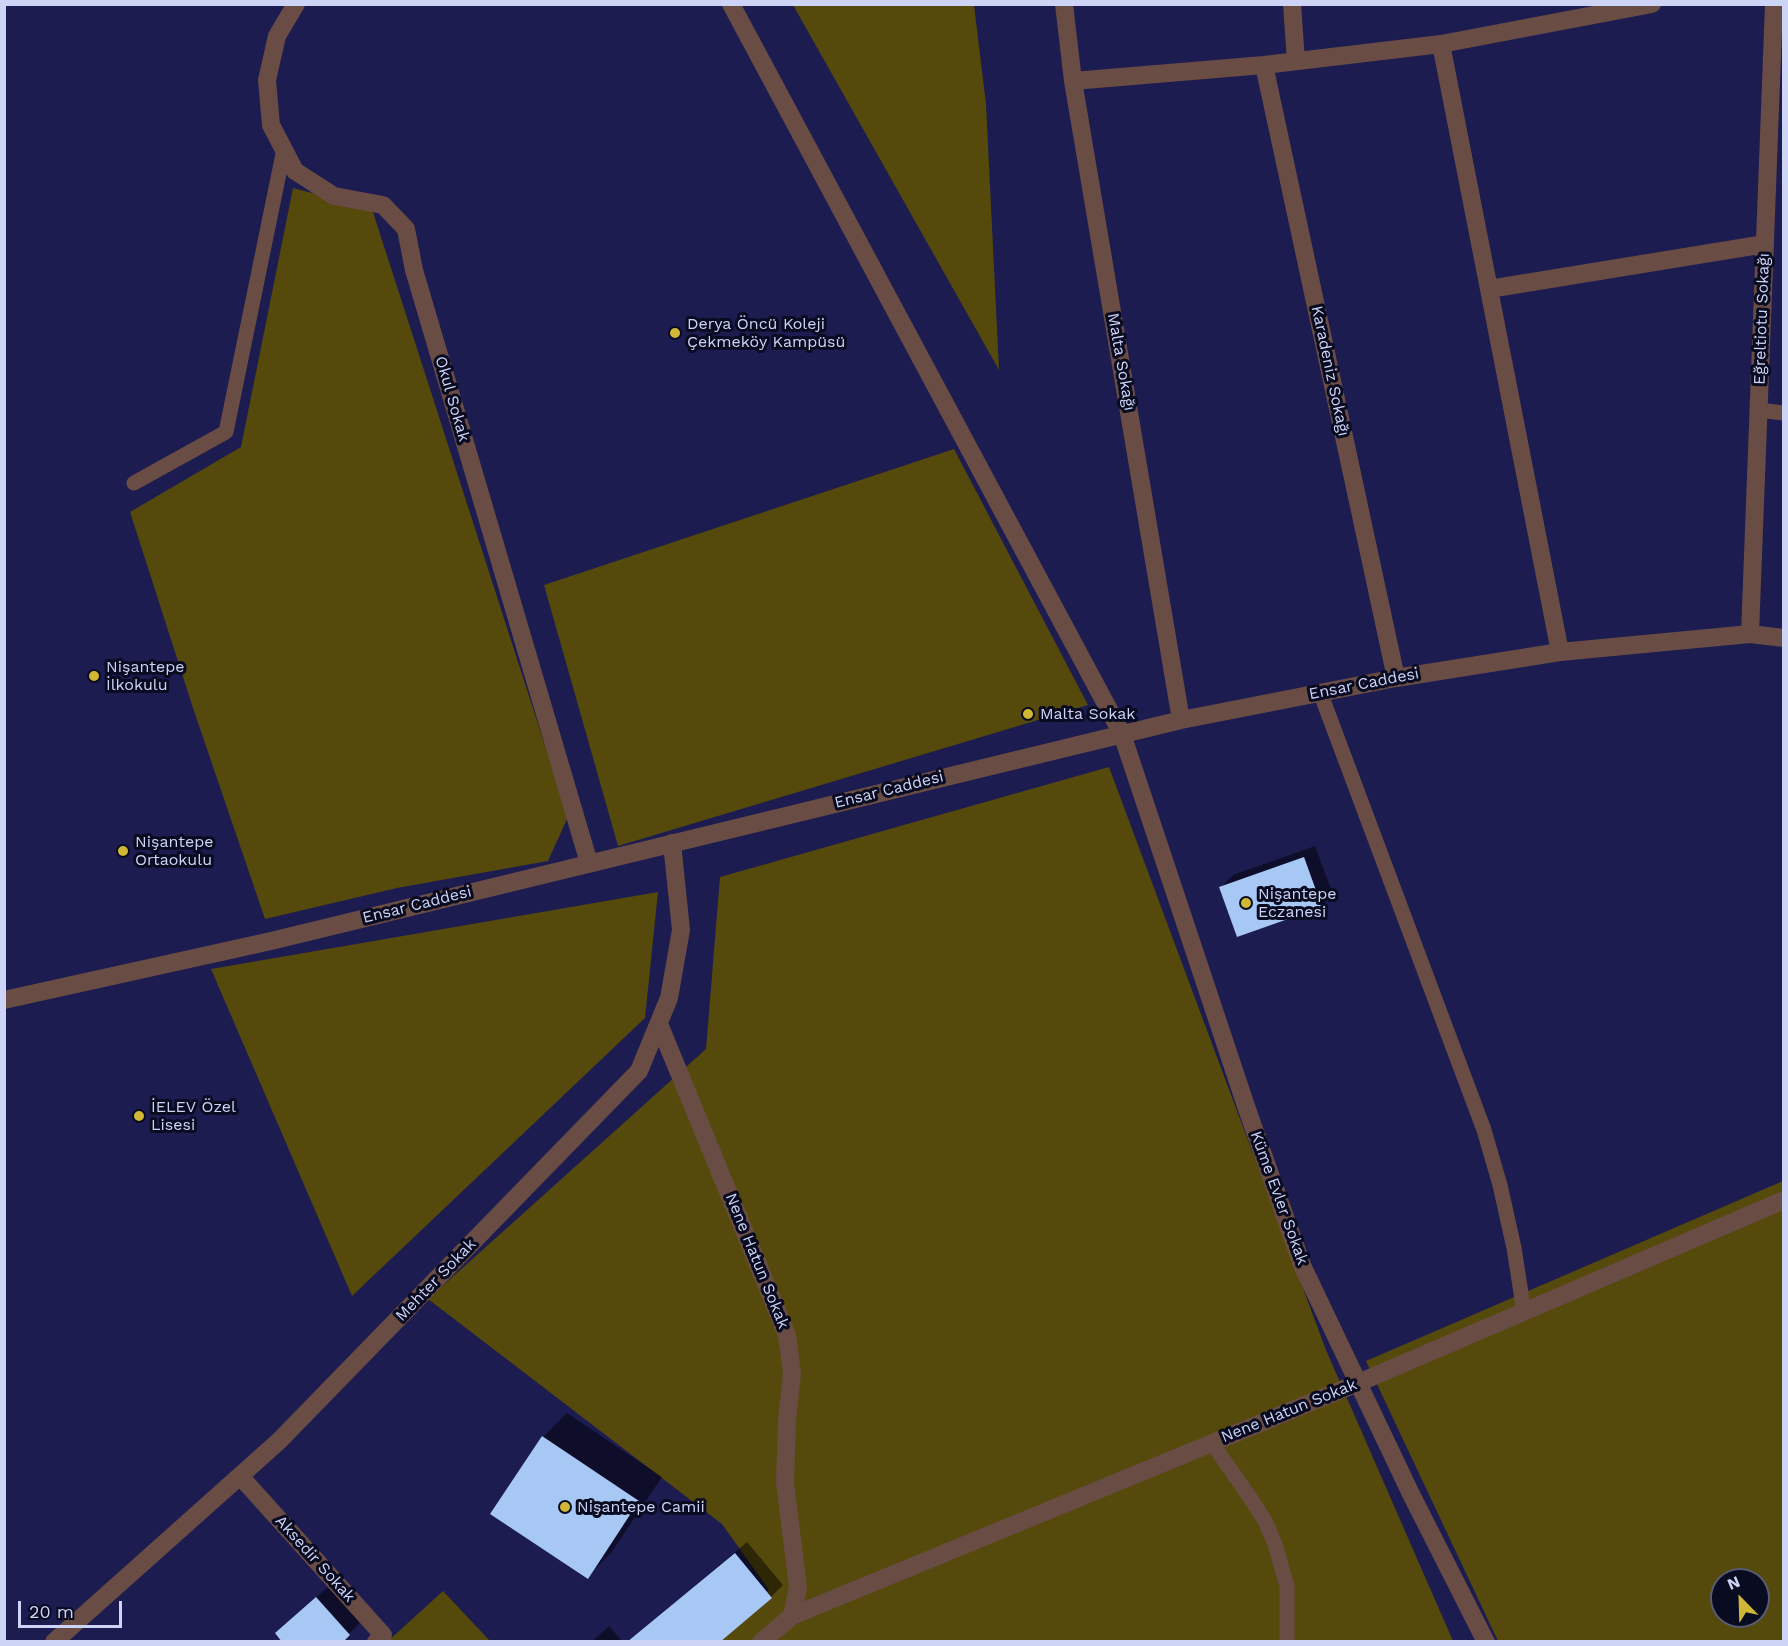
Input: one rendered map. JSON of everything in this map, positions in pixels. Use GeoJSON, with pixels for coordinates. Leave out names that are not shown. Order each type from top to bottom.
{"type":"FeatureCollection","features":[{"type":"Feature","properties":{"kind":"street","name":"Okul Sokak"},"geometry":{"type":"LineString","coordinates":[[296,4],[278,36],[267,80],[271,125],[295,171],[334,196],[383,205],[406,229],[414,270],[589,863]]}},
{"type":"Feature","properties":{"kind":"street","name":"Küme Evler Sokak"},"geometry":{"type":"LineString","coordinates":[[731,4],[1122,734],[1247,1109],[1302,1265],[1411,1494],[1486,1641]]}},
{"type":"Feature","properties":{"kind":"street","name":"Malta Sokağı"},"geometry":{"type":"LineString","coordinates":[[1064,4],[1073,81],[1181,720]]}},
{"type":"Feature","properties":{"kind":"street"},"geometry":{"type":"LineString","coordinates":[[1292,4],[1296,61]]}},
{"type":"Feature","properties":{"kind":"street"},"geometry":{"type":"LineString","coordinates":[[1073,81],[1296,61],[1441,44],[1575,12],[1652,4]]}},
{"type":"Feature","properties":{"kind":"street","name":"Eğreltiotu Sokağı"},"geometry":{"type":"LineString","coordinates":[[1750,634],[1765,244],[1775,201],[1774,4]]}},
{"type":"Feature","properties":{"kind":"street"},"geometry":{"type":"LineString","coordinates":[[1441,44],[1560,652]]}},
{"type":"Feature","properties":{"kind":"street","name":"Karadeniz Sokağı"},"geometry":{"type":"LineString","coordinates":[[1264,64],[1396,678]]}},
{"type":"Feature","properties":{"kind":"street"},"geometry":{"type":"LineString","coordinates":[[1489,289],[1765,244]]}},
{"type":"Feature","properties":{"kind":"street","name":"Ensar Caddesi"},"geometry":{"type":"LineString","coordinates":[[6,998],[271,940],[1181,720],[1396,678],[1560,652],[1750,634],[1784,638]]}},
{"type":"Feature","properties":{"kind":"street","name":"Mehter Sokak"},"geometry":{"type":"LineString","coordinates":[[54,1641],[279,1441],[639,1071],[669,998],[681,930],[672,843]]}},
{"type":"Feature","properties":{"kind":"street","name":"Nene Hatun Sokak"},"geometry":{"type":"LineString","coordinates":[[659,1024],[787,1335],[792,1373],[785,1483],[798,1587],[792,1616]]}},
{"type":"Feature","properties":{"kind":"street","name":"Nene Hatun Sokak"},"geometry":{"type":"LineString","coordinates":[[761,1641],[792,1616],[1358,1383],[1784,1200]]}},
{"type":"Feature","properties":{"kind":"street","name":"Aksedir Sokak"},"geometry":{"type":"LineString","coordinates":[[240,1476],[383,1635],[376,1641]]}},
{"type":"Feature","properties":{"kind":"lane"},"geometry":{"type":"LineString","coordinates":[[134,483],[226,432],[284,149]]}},
{"type":"Feature","properties":{"kind":"lane"},"geometry":{"type":"LineString","coordinates":[[1758,410],[1784,413]]}},
{"type":"Feature","properties":{"kind":"lane"},"geometry":{"type":"LineString","coordinates":[[1320,692],[1484,1130],[1512,1238],[1524,1312]]}},
{"type":"Feature","properties":{"kind":"lane"},"geometry":{"type":"LineString","coordinates":[[1212,1443],[1251,1499],[1275,1544],[1287,1586],[1287,1641]]}},
{"type":"Feature","properties":{"kind":"shaded area"},"geometry":{"type":"Polygon","coordinates":[[[793,5],[974,5],[986,104],[999,370],[793,5]]]}},
{"type":"Feature","properties":{"kind":"shaded area"},"geometry":{"type":"Polygon","coordinates":[[[293,188],[372,209],[568,817],[548,861],[397,888],[265,919],[193,708],[130,512],[241,447],[293,188]]]}},
{"type":"Feature","properties":{"kind":"shaded area"},"geometry":{"type":"Polygon","coordinates":[[[954,449],[1088,705],[618,846],[544,585],[954,449]]]}},
{"type":"Feature","properties":{"kind":"shaded area"},"geometry":{"type":"Polygon","coordinates":[[[1109,767],[1326,1350],[1453,1641],[681,1641],[769,1590],[722,1524],[428,1299],[706,1049],[720,877],[1109,767]]]}},
{"type":"Feature","properties":{"kind":"shaded area"},"geometry":{"type":"Polygon","coordinates":[[[658,892],[645,1018],[352,1296],[211,969],[658,892]]]}},
{"type":"Feature","properties":{"kind":"shaded area"},"geometry":{"type":"Polygon","coordinates":[[[1783,1181],[1783,1641],[1498,1641],[1366,1361],[1783,1181]]]}},
{"type":"Feature","properties":{"kind":"shaded area"},"geometry":{"type":"Polygon","coordinates":[[[443,1591],[490,1641],[387,1642],[443,1591]]]}},
{"type":"Feature","properties":{"kind":"building"},"geometry":{"type":"Polygon","coordinates":[[[1304,857],[1322,907],[1237,937],[1219,887],[1304,857]]]}},
{"type":"Feature","properties":{"kind":"building","name":"Nişantepe Camii"},"geometry":{"type":"Polygon","coordinates":[[[542,1436],[639,1501],[588,1579],[490,1514],[542,1436]]]}},
{"type":"Feature","properties":{"kind":"building"},"geometry":{"type":"Polygon","coordinates":[[[735,1553],[772,1598],[720,1642],[627,1642],[735,1553]]]}},
{"type":"Feature","properties":{"kind":"building"},"geometry":{"type":"Polygon","coordinates":[[[316,1597],[350,1635],[343,1642],[282,1642],[275,1633],[316,1597]]]}},
{"type":"Feature","properties":{"kind":"place","name":"Derya Öncü Koleji Çekmeköy Kampüsü"},"geometry":{"type":"Point","coordinates":[675,333]}},
{"type":"Feature","properties":{"kind":"place","name":"Nişantepe İlkokulu"},"geometry":{"type":"Point","coordinates":[94,676]}},
{"type":"Feature","properties":{"kind":"place","name":"Malta Sokak"},"geometry":{"type":"Point","coordinates":[1028,714]}},
{"type":"Feature","properties":{"kind":"place","name":"Nişantepe Ortaokulu"},"geometry":{"type":"Point","coordinates":[123,851]}},
{"type":"Feature","properties":{"kind":"place","name":"Nişantepe Eczanesi"},"geometry":{"type":"Point","coordinates":[1246,903]}},
{"type":"Feature","properties":{"kind":"place","name":"İELEV Özel Lisesi"},"geometry":{"type":"Point","coordinates":[139,1116]}},
{"type":"Feature","properties":{"kind":"place","name":"Nişantepe Camii"},"geometry":{"type":"Point","coordinates":[565,1507]}}]}
